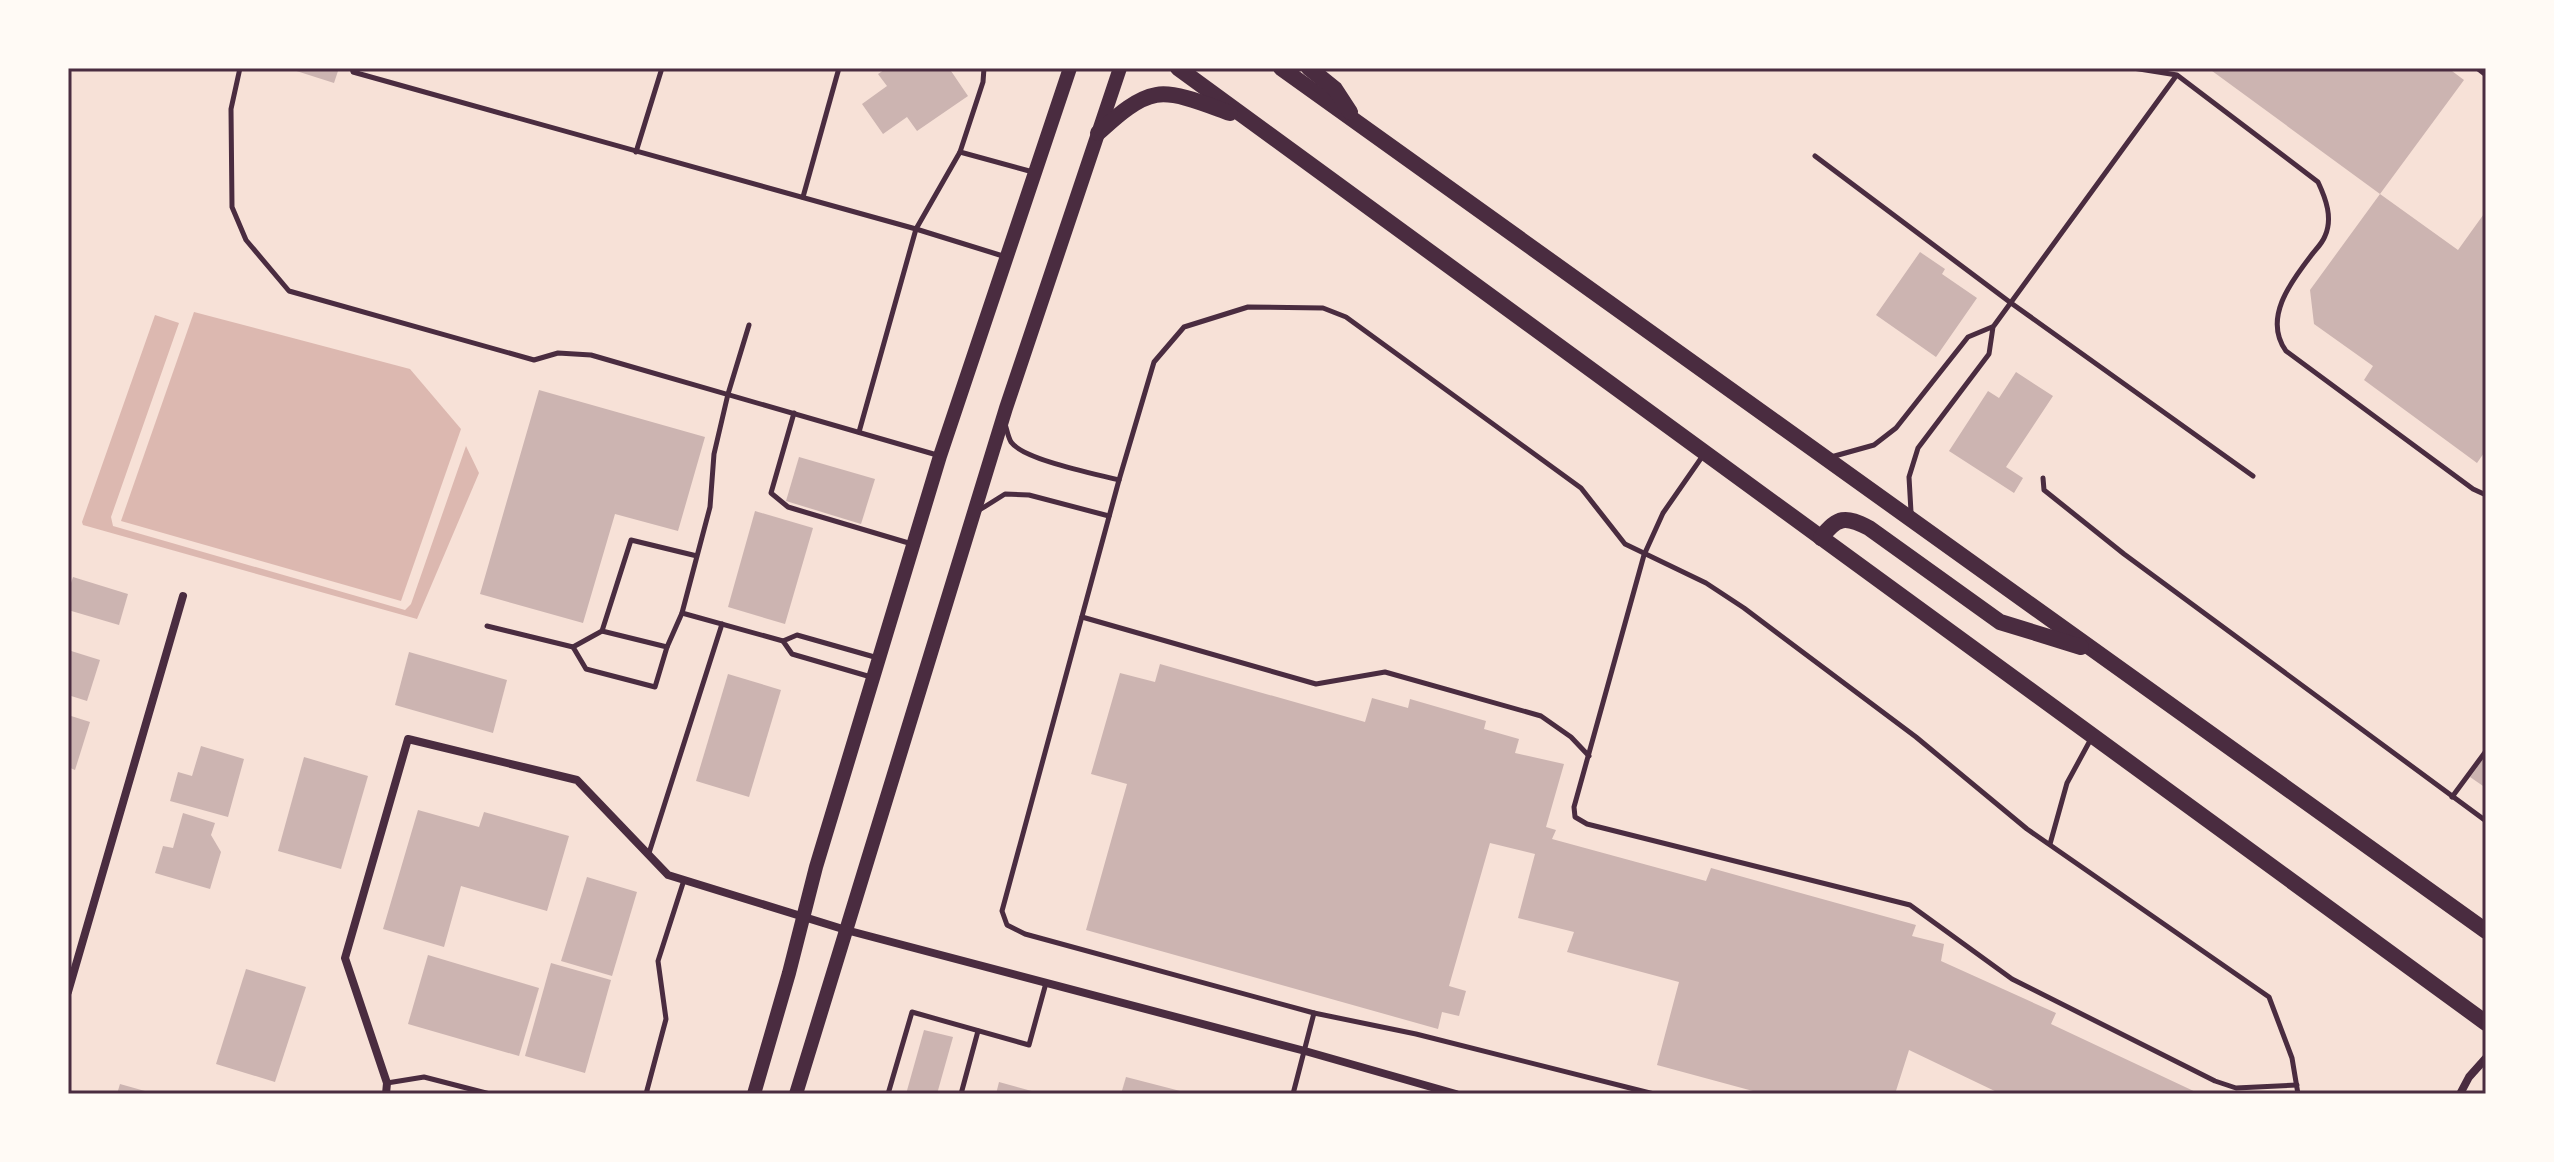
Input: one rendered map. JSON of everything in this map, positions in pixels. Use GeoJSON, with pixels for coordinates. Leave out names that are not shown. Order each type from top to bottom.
{"type":"FeatureCollection","features":[{"type":"Feature","properties":{"kind":"main road"},"geometry":{"type":"LineString","coordinates":[[754,1094],[873,677],[940,456],[1070,68]]}},
{"type":"Feature","properties":{"kind":"main road"},"geometry":{"type":"LineString","coordinates":[[796,1094],[1006,408],[1120,68]]}},
{"type":"Feature","properties":{"kind":"main road"},"geometry":{"type":"LineString","coordinates":[[1178,68],[2486,1023]]}},
{"type":"Feature","properties":{"kind":"main road"},"geometry":{"type":"LineString","coordinates":[[1281,68],[2486,931]]}},
{"type":"Feature","properties":{"kind":"main road"},"geometry":{"type":"LineString","coordinates":[[1309,68],[1335,89],[1358,123]]}},
{"type":"Feature","properties":{"kind":"main road"},"geometry":{"type":"LineString","coordinates":[[1098,133],[1123,111],[1156,94],[1184,98],[1247,119]]}},
{"type":"Feature","properties":{"kind":"main road"},"geometry":{"type":"LineString","coordinates":[[1821,538],[1831,524],[1853,520],[1869,528],[2000,622],[2098,653]]}},
{"type":"Feature","properties":{"kind":"street"},"geometry":{"type":"LineString","coordinates":[[68,992],[183,596]]}},
{"type":"Feature","properties":{"kind":"street"},"geometry":{"type":"LineString","coordinates":[[386,1094],[387,1083],[345,958],[408,739],[577,780],[668,875],[846,930],[1456,1094]]}},
{"type":"Feature","properties":{"kind":"street"},"geometry":{"type":"LineString","coordinates":[[2460,1094],[2469,1077],[2486,1058]]}},
{"type":"Feature","properties":{"kind":"lane"},"geometry":{"type":"LineString","coordinates":[[240,68],[231,109],[232,207],[246,240],[289,291],[534,360],[558,353],[591,355],[940,456]]}},
{"type":"Feature","properties":{"kind":"lane"},"geometry":{"type":"LineString","coordinates":[[352,68],[353,72],[916,229],[1006,257]]}},
{"type":"Feature","properties":{"kind":"lane"},"geometry":{"type":"LineString","coordinates":[[636,152],[662,68]]}},
{"type":"Feature","properties":{"kind":"lane"},"geometry":{"type":"LineString","coordinates":[[803,197],[839,68]]}},
{"type":"Feature","properties":{"kind":"lane"},"geometry":{"type":"LineString","coordinates":[[859,432],[916,229],[960,152],[983,82],[984,68]]}},
{"type":"Feature","properties":{"kind":"lane"},"geometry":{"type":"LineString","coordinates":[[2133,68],[2177,75],[2318,182],[2327,202],[2325,238],[2284,297],[2278,316],[2277,338],[2286,351],[2473,489],[2486,495]]}},
{"type":"Feature","properties":{"kind":"lane"},"geometry":{"type":"LineString","coordinates":[[2477,68],[2486,75]]}},
{"type":"Feature","properties":{"kind":"lane"},"geometry":{"type":"LineString","coordinates":[[1911,519],[1909,477],[1918,448],[1989,354],[1993,327],[2177,75]]}},
{"type":"Feature","properties":{"kind":"lane"},"geometry":{"type":"LineString","coordinates":[[960,152],[1035,173]]}},
{"type":"Feature","properties":{"kind":"lane"},"geometry":{"type":"LineString","coordinates":[[1815,156],[2011,303],[2253,476]]}},
{"type":"Feature","properties":{"kind":"lane"},"geometry":{"type":"LineString","coordinates":[[1654,1094],[1416,1034],[1314,1013],[1025,934],[1007,925],[1002,911],[1119,480],[1154,362],[1184,327],[1248,307],[1323,308],[1346,317],[1581,488],[1617,537],[1644,555],[1706,583],[1744,608],[1916,737],[2027,829],[2269,997],[2292,1058],[2298,1094]]}},
{"type":"Feature","properties":{"kind":"lane"},"geometry":{"type":"LineString","coordinates":[[573,647],[586,669],[655,687],[667,647],[682,613],[710,507],[714,454],[749,325]]}},
{"type":"Feature","properties":{"kind":"lane"},"geometry":{"type":"LineString","coordinates":[[1826,458],[1874,445],[1896,428],[1968,337],[1993,327]]}},
{"type":"Feature","properties":{"kind":"lane"},"geometry":{"type":"LineString","coordinates":[[1006,408],[1008,434],[1012,444],[1022,452],[1119,480]]}},
{"type":"Feature","properties":{"kind":"lane"},"geometry":{"type":"LineString","coordinates":[[794,413],[771,493],[788,507],[913,544]]}},
{"type":"Feature","properties":{"kind":"lane"},"geometry":{"type":"LineString","coordinates":[[1705,453],[1663,513],[1644,555],[1574,807],[1575,817],[1587,824],[1910,905],[2012,979],[2208,1077],[2236,1088],[2297,1085]]}},
{"type":"Feature","properties":{"kind":"lane"},"geometry":{"type":"LineString","coordinates":[[2043,478],[2044,490],[2124,554],[2486,821]]}},
{"type":"Feature","properties":{"kind":"lane"},"geometry":{"type":"LineString","coordinates":[[970,522],[981,509],[1005,494],[1029,495],[1109,516]]}},
{"type":"Feature","properties":{"kind":"lane"},"geometry":{"type":"LineString","coordinates":[[602,631],[631,540],[697,556]]}},
{"type":"Feature","properties":{"kind":"lane"},"geometry":{"type":"LineString","coordinates":[[682,613],[783,641],[797,635],[879,658]]}},
{"type":"Feature","properties":{"kind":"lane"},"geometry":{"type":"LineString","coordinates":[[1082,617],[1316,684],[1385,672],[1541,716],[1571,737],[1589,756]]}},
{"type":"Feature","properties":{"kind":"lane"},"geometry":{"type":"LineString","coordinates":[[648,854],[722,624]]}},
{"type":"Feature","properties":{"kind":"lane"},"geometry":{"type":"LineString","coordinates":[[487,626],[573,647],[602,631],[667,647]]}},
{"type":"Feature","properties":{"kind":"lane"},"geometry":{"type":"LineString","coordinates":[[783,641],[792,654],[873,677]]}},
{"type":"Feature","properties":{"kind":"lane"},"geometry":{"type":"LineString","coordinates":[[2050,844],[2067,783],[2093,737]]}},
{"type":"Feature","properties":{"kind":"lane"},"geometry":{"type":"LineString","coordinates":[[2452,797],[2486,751]]}},
{"type":"Feature","properties":{"kind":"lane"},"geometry":{"type":"LineString","coordinates":[[646,1094],[666,1019],[658,961],[684,880]]}},
{"type":"Feature","properties":{"kind":"lane"},"geometry":{"type":"LineString","coordinates":[[888,1094],[912,1012],[1029,1045],[1046,983]]}},
{"type":"Feature","properties":{"kind":"lane"},"geometry":{"type":"LineString","coordinates":[[1293,1094],[1314,1013]]}},
{"type":"Feature","properties":{"kind":"lane"},"geometry":{"type":"LineString","coordinates":[[961,1094],[978,1031]]}},
{"type":"Feature","properties":{"kind":"lane"},"geometry":{"type":"LineString","coordinates":[[387,1083],[424,1077],[490,1094]]}},
{"type":"Feature","properties":{"kind":"shaded area"},"geometry":{"type":"Polygon","coordinates":[[[194,312],[410,369],[461,429],[401,601],[121,521],[194,312]]]}},
{"type":"Feature","properties":{"kind":"shaded area"},"geometry":{"type":"Polygon","coordinates":[[[155,315],[179,323],[111,517],[113,526],[405,610],[411,604],[466,446],[479,473],[417,619],[83,525],[155,315]]]}},
{"type":"Feature","properties":{"kind":"building"},"geometry":{"type":"Polygon","coordinates":[[[287,68],[339,68],[334,83],[287,68]]]}},
{"type":"Feature","properties":{"kind":"building"},"geometry":{"type":"Polygon","coordinates":[[[887,68],[949,68],[968,96],[917,131],[907,117],[883,134],[862,104],[887,86],[878,74],[887,68]]]}},
{"type":"Feature","properties":{"kind":"building"},"geometry":{"type":"Polygon","coordinates":[[[2208,68],[2448,68],[2464,80],[2380,194],[2208,68]]]}},
{"type":"Feature","properties":{"kind":"building"},"geometry":{"type":"Polygon","coordinates":[[[2380,194],[2458,250],[2486,211],[2486,450],[2477,463],[2364,380],[2373,366],[2314,324],[2310,290],[2380,194]]]}},
{"type":"Feature","properties":{"kind":"building"},"geometry":{"type":"Polygon","coordinates":[[[1920,252],[1945,269],[1942,274],[1977,298],[1936,357],[1876,315],[1920,252]]]}},
{"type":"Feature","properties":{"kind":"building"},"geometry":{"type":"Polygon","coordinates":[[[2016,372],[2053,396],[2006,467],[2023,478],[2014,493],[1949,451],[1988,391],[1999,398],[2016,372]]]}},
{"type":"Feature","properties":{"kind":"building"},"geometry":{"type":"Polygon","coordinates":[[[539,390],[705,437],[678,531],[615,514],[583,623],[480,594],[539,390]]]}},
{"type":"Feature","properties":{"kind":"building"},"geometry":{"type":"Polygon","coordinates":[[[799,457],[875,479],[861,524],[786,501],[799,457]]]}},
{"type":"Feature","properties":{"kind":"building"},"geometry":{"type":"Polygon","coordinates":[[[755,511],[813,528],[785,624],[728,607],[755,511]]]}},
{"type":"Feature","properties":{"kind":"building"},"geometry":{"type":"Polygon","coordinates":[[[73,577],[128,594],[119,625],[68,610],[68,592],[73,577]]]}},
{"type":"Feature","properties":{"kind":"building"},"geometry":{"type":"Polygon","coordinates":[[[68,650],[100,660],[87,701],[68,695],[68,650]]]}},
{"type":"Feature","properties":{"kind":"building"},"geometry":{"type":"Polygon","coordinates":[[[409,652],[507,680],[493,733],[395,705],[409,652]]]}},
{"type":"Feature","properties":{"kind":"building"},"geometry":{"type":"Polygon","coordinates":[[[1160,664],[1365,722],[1372,698],[1408,708],[1410,699],[1486,721],[1484,729],[1519,739],[1515,753],[1564,764],[1546,827],[1556,830],[1552,839],[1706,881],[1711,868],[1916,925],[1912,936],[1944,944],[1941,961],[2056,1013],[2051,1024],[2200,1094],[2001,1094],[1909,1050],[1895,1094],[1764,1094],[1657,1065],[1679,982],[1567,952],[1574,932],[1518,918],[1535,854],[1490,843],[1449,986],[1466,991],[1459,1016],[1442,1012],[1438,1029],[1086,930],[1127,784],[1091,774],[1120,673],[1155,682],[1160,664]]]}},
{"type":"Feature","properties":{"kind":"building"},"geometry":{"type":"Polygon","coordinates":[[[728,674],[781,690],[749,797],[696,781],[728,674]]]}},
{"type":"Feature","properties":{"kind":"building"},"geometry":{"type":"Polygon","coordinates":[[[68,715],[90,722],[75,770],[68,767],[68,715]]]}},
{"type":"Feature","properties":{"kind":"building"},"geometry":{"type":"Polygon","coordinates":[[[201,746],[244,759],[228,817],[170,801],[178,772],[192,776],[201,746]]]}},
{"type":"Feature","properties":{"kind":"building"},"geometry":{"type":"Polygon","coordinates":[[[2486,755],[2486,788],[2470,777],[2486,755]]]}},
{"type":"Feature","properties":{"kind":"building"},"geometry":{"type":"Polygon","coordinates":[[[304,757],[368,776],[341,869],[278,851],[304,757]]]}},
{"type":"Feature","properties":{"kind":"building"},"geometry":{"type":"Polygon","coordinates":[[[418,810],[479,827],[484,812],[569,836],[547,911],[461,886],[444,947],[383,929],[418,810]]]}},
{"type":"Feature","properties":{"kind":"building"},"geometry":{"type":"Polygon","coordinates":[[[183,813],[215,823],[211,835],[221,852],[210,889],[155,873],[163,846],[173,848],[183,813]]]}},
{"type":"Feature","properties":{"kind":"building"},"geometry":{"type":"Polygon","coordinates":[[[587,877],[637,892],[612,976],[561,961],[587,877]]]}},
{"type":"Feature","properties":{"kind":"building"},"geometry":{"type":"Polygon","coordinates":[[[428,955],[539,988],[519,1056],[408,1024],[428,955]]]}},
{"type":"Feature","properties":{"kind":"building"},"geometry":{"type":"Polygon","coordinates":[[[551,963],[611,980],[585,1073],[525,1056],[551,963]]]}},
{"type":"Feature","properties":{"kind":"building"},"geometry":{"type":"Polygon","coordinates":[[[246,969],[306,987],[275,1082],[216,1064],[246,969]]]}},
{"type":"Feature","properties":{"kind":"building"},"geometry":{"type":"Polygon","coordinates":[[[924,1030],[953,1037],[937,1094],[906,1094],[924,1030]]]}},
{"type":"Feature","properties":{"kind":"building"},"geometry":{"type":"Polygon","coordinates":[[[1126,1077],[1188,1093],[1121,1094],[1126,1077]]]}},
{"type":"Feature","properties":{"kind":"building"},"geometry":{"type":"Polygon","coordinates":[[[999,1082],[1039,1093],[996,1094],[999,1082]]]}},
{"type":"Feature","properties":{"kind":"building"},"geometry":{"type":"Polygon","coordinates":[[[120,1084],[152,1093],[117,1094],[120,1084]]]}}]}
